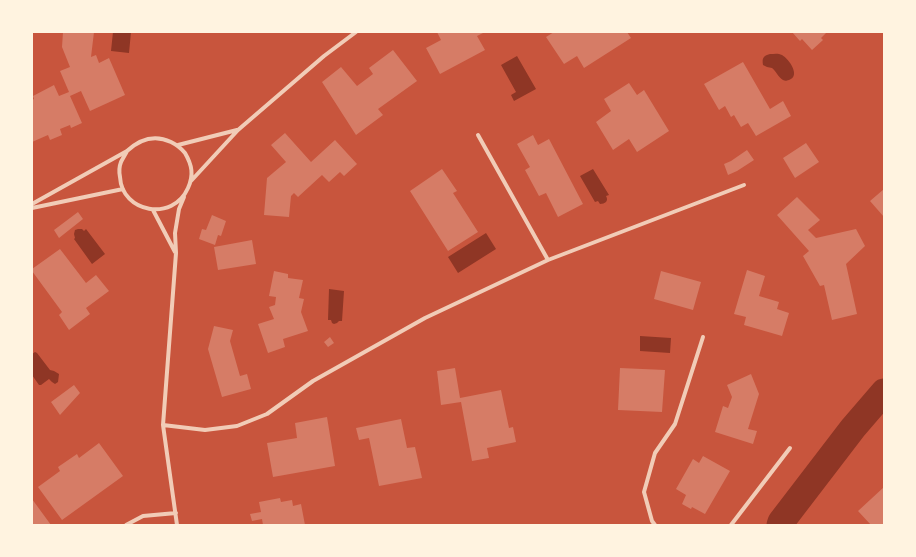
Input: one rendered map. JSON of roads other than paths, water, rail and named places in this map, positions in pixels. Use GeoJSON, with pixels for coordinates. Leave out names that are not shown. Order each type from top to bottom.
{"type":"FeatureCollection","features":[{"type":"Feature","properties":{"kind":"street"},"geometry":{"type":"LineString","coordinates":[[178,525],[163,426],[176,253],[175,232],[179,209],[191,182],[238,130],[324,56],[356,32]]}},
{"type":"Feature","properties":{"kind":"street"},"geometry":{"type":"LineString","coordinates":[[178,145],[238,130]]}},
{"type":"Feature","properties":{"kind":"street"},"geometry":{"type":"LineString","coordinates":[[478,135],[548,260]]}},
{"type":"Feature","properties":{"kind":"street"},"geometry":{"type":"LineString","coordinates":[[32,204],[146,139],[163,138],[178,145],[183,150],[189,161],[191,169],[191,182]]}},
{"type":"Feature","properties":{"kind":"street"},"geometry":{"type":"LineString","coordinates":[[127,151],[121,162],[119,170],[120,182],[130,199],[136,204],[153,210],[166,209],[185,195]]}},
{"type":"Feature","properties":{"kind":"street"},"geometry":{"type":"LineString","coordinates":[[163,426],[206,430],[237,426],[267,414],[313,381],[425,318],[548,260],[744,184]]}},
{"type":"Feature","properties":{"kind":"street"},"geometry":{"type":"LineString","coordinates":[[32,208],[123,189]]}},
{"type":"Feature","properties":{"kind":"street"},"geometry":{"type":"LineString","coordinates":[[153,210],[176,253]]}},
{"type":"Feature","properties":{"kind":"street"},"geometry":{"type":"LineString","coordinates":[[655,525],[652,521],[644,492],[655,453],[675,424],[703,337]]}},
{"type":"Feature","properties":{"kind":"street"},"geometry":{"type":"LineString","coordinates":[[731,525],[790,448]]}},
{"type":"Feature","properties":{"kind":"street"},"geometry":{"type":"LineString","coordinates":[[126,525],[143,516],[176,513]]}},
{"type":"Feature","properties":{"kind":"waterway"},"geometry":{"type":"LineString","coordinates":[[780,525],[853,428],[884,392]]}}]}
